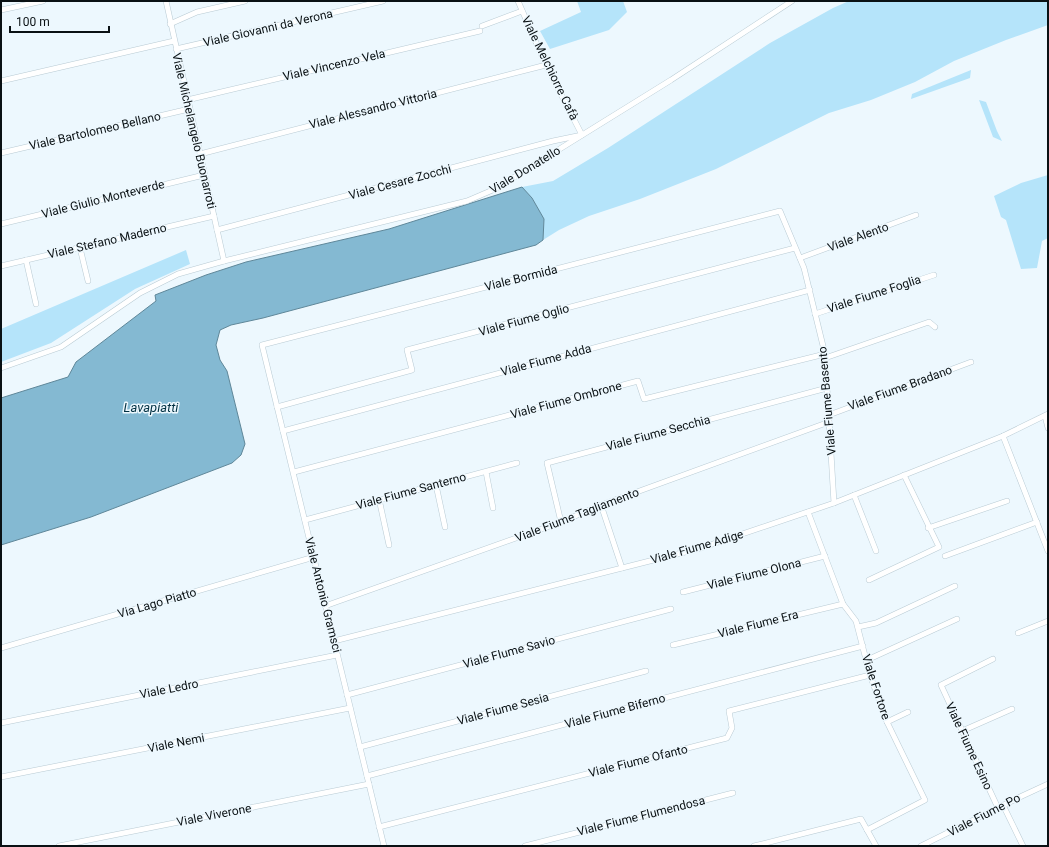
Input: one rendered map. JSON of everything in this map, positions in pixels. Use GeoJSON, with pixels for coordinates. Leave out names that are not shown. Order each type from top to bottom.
{"type":"FeatureCollection","features":[{"type":"Feature","properties":{"kind":"street"},"geometry":{"type":"LineString","coordinates":[[1,10],[43,1]]}},
{"type":"Feature","properties":{"kind":"street","name":"Viale Michelangelo Buonarroti"},"geometry":{"type":"LineString","coordinates":[[166,1],[224,261]]}},
{"type":"Feature","properties":{"kind":"street"},"geometry":{"type":"LineString","coordinates":[[170,24],[197,12],[246,1]]}},
{"type":"Feature","properties":{"kind":"street","name":"Viale Giovanni da Verona"},"geometry":{"type":"LineString","coordinates":[[176,49],[383,1]]}},
{"type":"Feature","properties":{"kind":"street","name":"Viale Melchiorre Cafà"},"geometry":{"type":"LineString","coordinates":[[518,1],[546,65],[582,135]]}},
{"type":"Feature","properties":{"kind":"street","name":"Viale Donatello"},"geometry":{"type":"LineString","coordinates":[[1,368],[62,347],[140,293],[178,274],[224,261],[467,201],[495,189],[671,80],[792,1]]}},
{"type":"Feature","properties":{"kind":"street","name":"Viale Vincenzo Vela"},"geometry":{"type":"LineString","coordinates":[[187,100],[481,29],[522,11]]}},
{"type":"Feature","properties":{"kind":"street"},"geometry":{"type":"LineString","coordinates":[[1,81],[174,41]]}},
{"type":"Feature","properties":{"kind":"street","name":"Viale Alessandro Vittoria"},"geometry":{"type":"LineString","coordinates":[[200,154],[546,65]]}},
{"type":"Feature","properties":{"kind":"street","name":"Viale Bartolomeo Bellano"},"geometry":{"type":"LineString","coordinates":[[1,153],[189,109]]}},
{"type":"Feature","properties":{"kind":"street","name":"Viale Cesare Zocchi"},"geometry":{"type":"LineString","coordinates":[[217,230],[554,141],[582,135]]}},
{"type":"Feature","properties":{"kind":"street","name":"Viale Giulio Monteverde"},"geometry":{"type":"LineString","coordinates":[[1,224],[204,175]]}},
{"type":"Feature","properties":{"kind":"street","name":"Viale Fiume Basento"},"geometry":{"type":"LineString","coordinates":[[780,211],[804,268],[825,356],[834,503]]}},
{"type":"Feature","properties":{"kind":"street","name":"Viale Bormida"},"geometry":{"type":"LineString","coordinates":[[262,345],[780,211]]}},
{"type":"Feature","properties":{"kind":"street","name":"Viale Alento"},"geometry":{"type":"LineString","coordinates":[[800,258],[916,215]]}},
{"type":"Feature","properties":{"kind":"street","name":"Viale Stefano Maderno"},"geometry":{"type":"LineString","coordinates":[[1,266],[214,216]]}},
{"type":"Feature","properties":{"kind":"street"},"geometry":{"type":"LineString","coordinates":[[80,248],[88,281]]}},
{"type":"Feature","properties":{"kind":"street","name":"Viale Fiume Oglio"},"geometry":{"type":"LineString","coordinates":[[277,407],[412,370],[407,350],[796,248]]}},
{"type":"Feature","properties":{"kind":"street"},"geometry":{"type":"LineString","coordinates":[[26,260],[36,304]]}},
{"type":"Feature","properties":{"kind":"street","name":"Viale Fiume Foglia"},"geometry":{"type":"LineString","coordinates":[[815,314],[934,275]]}},
{"type":"Feature","properties":{"kind":"street","name":"Viale Fiume Adda"},"geometry":{"type":"LineString","coordinates":[[283,431],[810,290]]}},
{"type":"Feature","properties":{"kind":"street"},"geometry":{"type":"LineString","coordinates":[[825,356],[929,322],[935,327]]}},
{"type":"Feature","properties":{"kind":"street","name":"Viale Antonio Gramsci"},"geometry":{"type":"LineString","coordinates":[[262,345],[384,846]]}},
{"type":"Feature","properties":{"kind":"street","name":"Viale Fiume Ombrone"},"geometry":{"type":"LineString","coordinates":[[294,472],[638,381],[644,399],[825,356]]}},
{"type":"Feature","properties":{"kind":"street","name":"Viale Fiume Bradano"},"geometry":{"type":"LineString","coordinates":[[829,415],[971,362]]}},
{"type":"Feature","properties":{"kind":"street","name":"Viale Fiume Secchia"},"geometry":{"type":"LineString","coordinates":[[561,522],[547,463],[827,388]]}},
{"type":"Feature","properties":{"kind":"street"},"geometry":{"type":"LineString","coordinates":[[1046,415],[1048,428]]}},
{"type":"Feature","properties":{"kind":"street","name":"Viale Fiume Adige"},"geometry":{"type":"LineString","coordinates":[[334,641],[701,548],[834,503],[1003,436],[1046,415]]}},
{"type":"Feature","properties":{"kind":"street","name":"Viale Fiume Tagliamento"},"geometry":{"type":"LineString","coordinates":[[325,606],[561,522],[602,505],[829,422]]}},
{"type":"Feature","properties":{"kind":"street"},"geometry":{"type":"LineString","coordinates":[[1003,436],[1048,551]]}},
{"type":"Feature","properties":{"kind":"street","name":"Viale Fiume Santerno"},"geometry":{"type":"LineString","coordinates":[[305,520],[517,463]]}},
{"type":"Feature","properties":{"kind":"street"},"geometry":{"type":"LineString","coordinates":[[486,472],[493,508]]}},
{"type":"Feature","properties":{"kind":"street"},"geometry":{"type":"LineString","coordinates":[[869,580],[939,547],[928,528],[904,475]]}},
{"type":"Feature","properties":{"kind":"street"},"geometry":{"type":"LineString","coordinates":[[436,485],[445,527]]}},
{"type":"Feature","properties":{"kind":"street"},"geometry":{"type":"LineString","coordinates":[[854,495],[876,551]]}},
{"type":"Feature","properties":{"kind":"street"},"geometry":{"type":"LineString","coordinates":[[379,499],[389,545]]}},
{"type":"Feature","properties":{"kind":"street"},"geometry":{"type":"LineString","coordinates":[[928,528],[1007,501]]}},
{"type":"Feature","properties":{"kind":"street"},"geometry":{"type":"LineString","coordinates":[[602,505],[622,568]]}},
{"type":"Feature","properties":{"kind":"street","name":"Viale Fortore"},"geometry":{"type":"LineString","coordinates":[[808,512],[843,604],[856,621],[870,675],[887,722],[925,800],[867,830]]}},
{"type":"Feature","properties":{"kind":"street"},"geometry":{"type":"LineString","coordinates":[[945,556],[1037,522]]}},
{"type":"Feature","properties":{"kind":"street","name":"Viale Fiume Olona"},"geometry":{"type":"LineString","coordinates":[[683,592],[825,556]]}},
{"type":"Feature","properties":{"kind":"street","name":"Via Lago Piatto"},"geometry":{"type":"LineString","coordinates":[[1,648],[314,557]]}},
{"type":"Feature","properties":{"kind":"street"},"geometry":{"type":"LineString","coordinates":[[858,627],[876,623],[955,586]]}},
{"type":"Feature","properties":{"kind":"street","name":"Viale Fiume Era"},"geometry":{"type":"LineString","coordinates":[[673,645],[843,604]]}},
{"type":"Feature","properties":{"kind":"street","name":"Viale FIume Savio"},"geometry":{"type":"LineString","coordinates":[[347,696],[671,609]]}},
{"type":"Feature","properties":{"kind":"street"},"geometry":{"type":"LineString","coordinates":[[867,660],[957,619]]}},
{"type":"Feature","properties":{"kind":"street"},"geometry":{"type":"LineString","coordinates":[[1018,634],[1048,621]]}},
{"type":"Feature","properties":{"kind":"street","name":"Viale Fiume Biferno"},"geometry":{"type":"LineString","coordinates":[[367,776],[863,646]]}},
{"type":"Feature","properties":{"kind":"street","name":"Viale Ledro"},"geometry":{"type":"LineString","coordinates":[[1,723],[337,655]]}},
{"type":"Feature","properties":{"kind":"street","name":"Viale Fiume Esino"},"geometry":{"type":"LineString","coordinates":[[993,659],[941,685],[962,731],[1000,806],[1023,846]]}},
{"type":"Feature","properties":{"kind":"street","name":"Viale Fiume Sesia"},"geometry":{"type":"LineString","coordinates":[[360,747],[646,670]]}},
{"type":"Feature","properties":{"kind":"street","name":"Viale Fiume Ofanto"},"geometry":{"type":"LineString","coordinates":[[379,827],[727,738],[732,728],[729,711],[870,675]]}},
{"type":"Feature","properties":{"kind":"street","name":"Viale Nemi"},"geometry":{"type":"LineString","coordinates":[[1,777],[350,708]]}},
{"type":"Feature","properties":{"kind":"street"},"geometry":{"type":"LineString","coordinates":[[962,731],[1012,708]]}},
{"type":"Feature","properties":{"kind":"street"},"geometry":{"type":"LineString","coordinates":[[887,722],[908,712]]}},
{"type":"Feature","properties":{"kind":"street","name":"Viale Viverone"},"geometry":{"type":"LineString","coordinates":[[59,846],[369,784]]}},
{"type":"Feature","properties":{"kind":"street","name":"Viale Fiume Po"},"geometry":{"type":"LineString","coordinates":[[922,846],[1000,806],[1048,784]]}},
{"type":"Feature","properties":{"kind":"street","name":"Viale Fiume Flumendosa"},"geometry":{"type":"LineString","coordinates":[[525,846],[733,793]]}},
{"type":"Feature","properties":{"kind":"street"},"geometry":{"type":"LineString","coordinates":[[754,846],[861,819],[876,846]]}},
{"type":"Feature","properties":{"kind":"shaded area"},"geometry":{"type":"Polygon","coordinates":[[[577,1],[623,1],[627,12],[609,30],[550,49],[540,31],[581,12],[577,1]]]}},
{"type":"Feature","properties":{"kind":"shaded area"},"geometry":{"type":"Polygon","coordinates":[[[849,1],[1048,1],[1048,25],[954,61],[915,82],[871,100],[829,113],[716,169],[640,199],[589,216],[559,230],[543,240],[544,219],[532,198],[522,187],[553,181],[608,148],[770,43],[833,8],[849,1]]]}},
{"type":"Feature","properties":{"kind":"shaded area"},"geometry":{"type":"Polygon","coordinates":[[[971,70],[970,78],[911,99],[912,94],[971,70]]]}},
{"type":"Feature","properties":{"kind":"shaded area"},"geometry":{"type":"Polygon","coordinates":[[[979,100],[986,102],[1002,141],[993,137],[979,100]]]}},
{"type":"Feature","properties":{"kind":"shaded area"},"geometry":{"type":"Polygon","coordinates":[[[1048,175],[1048,238],[1042,241],[1037,268],[1021,269],[1006,220],[1001,217],[994,196],[1021,183],[1048,175]]]}},
{"type":"Feature","properties":{"kind":"shaded area"},"geometry":{"type":"Polygon","coordinates":[[[186,250],[190,264],[135,289],[51,343],[1,362],[1,329],[186,250]]]}},
{"type":"Feature","properties":{"kind":"water","name":"Lavapiatti"},"geometry":{"type":"Polygon","coordinates":[[[522,187],[532,198],[544,219],[543,240],[536,245],[263,318],[231,325],[220,330],[216,345],[220,360],[227,371],[245,444],[241,455],[232,463],[91,517],[1,545],[1,398],[68,377],[76,362],[156,301],[155,295],[206,275],[246,262],[389,229],[522,187]]]}}]}
